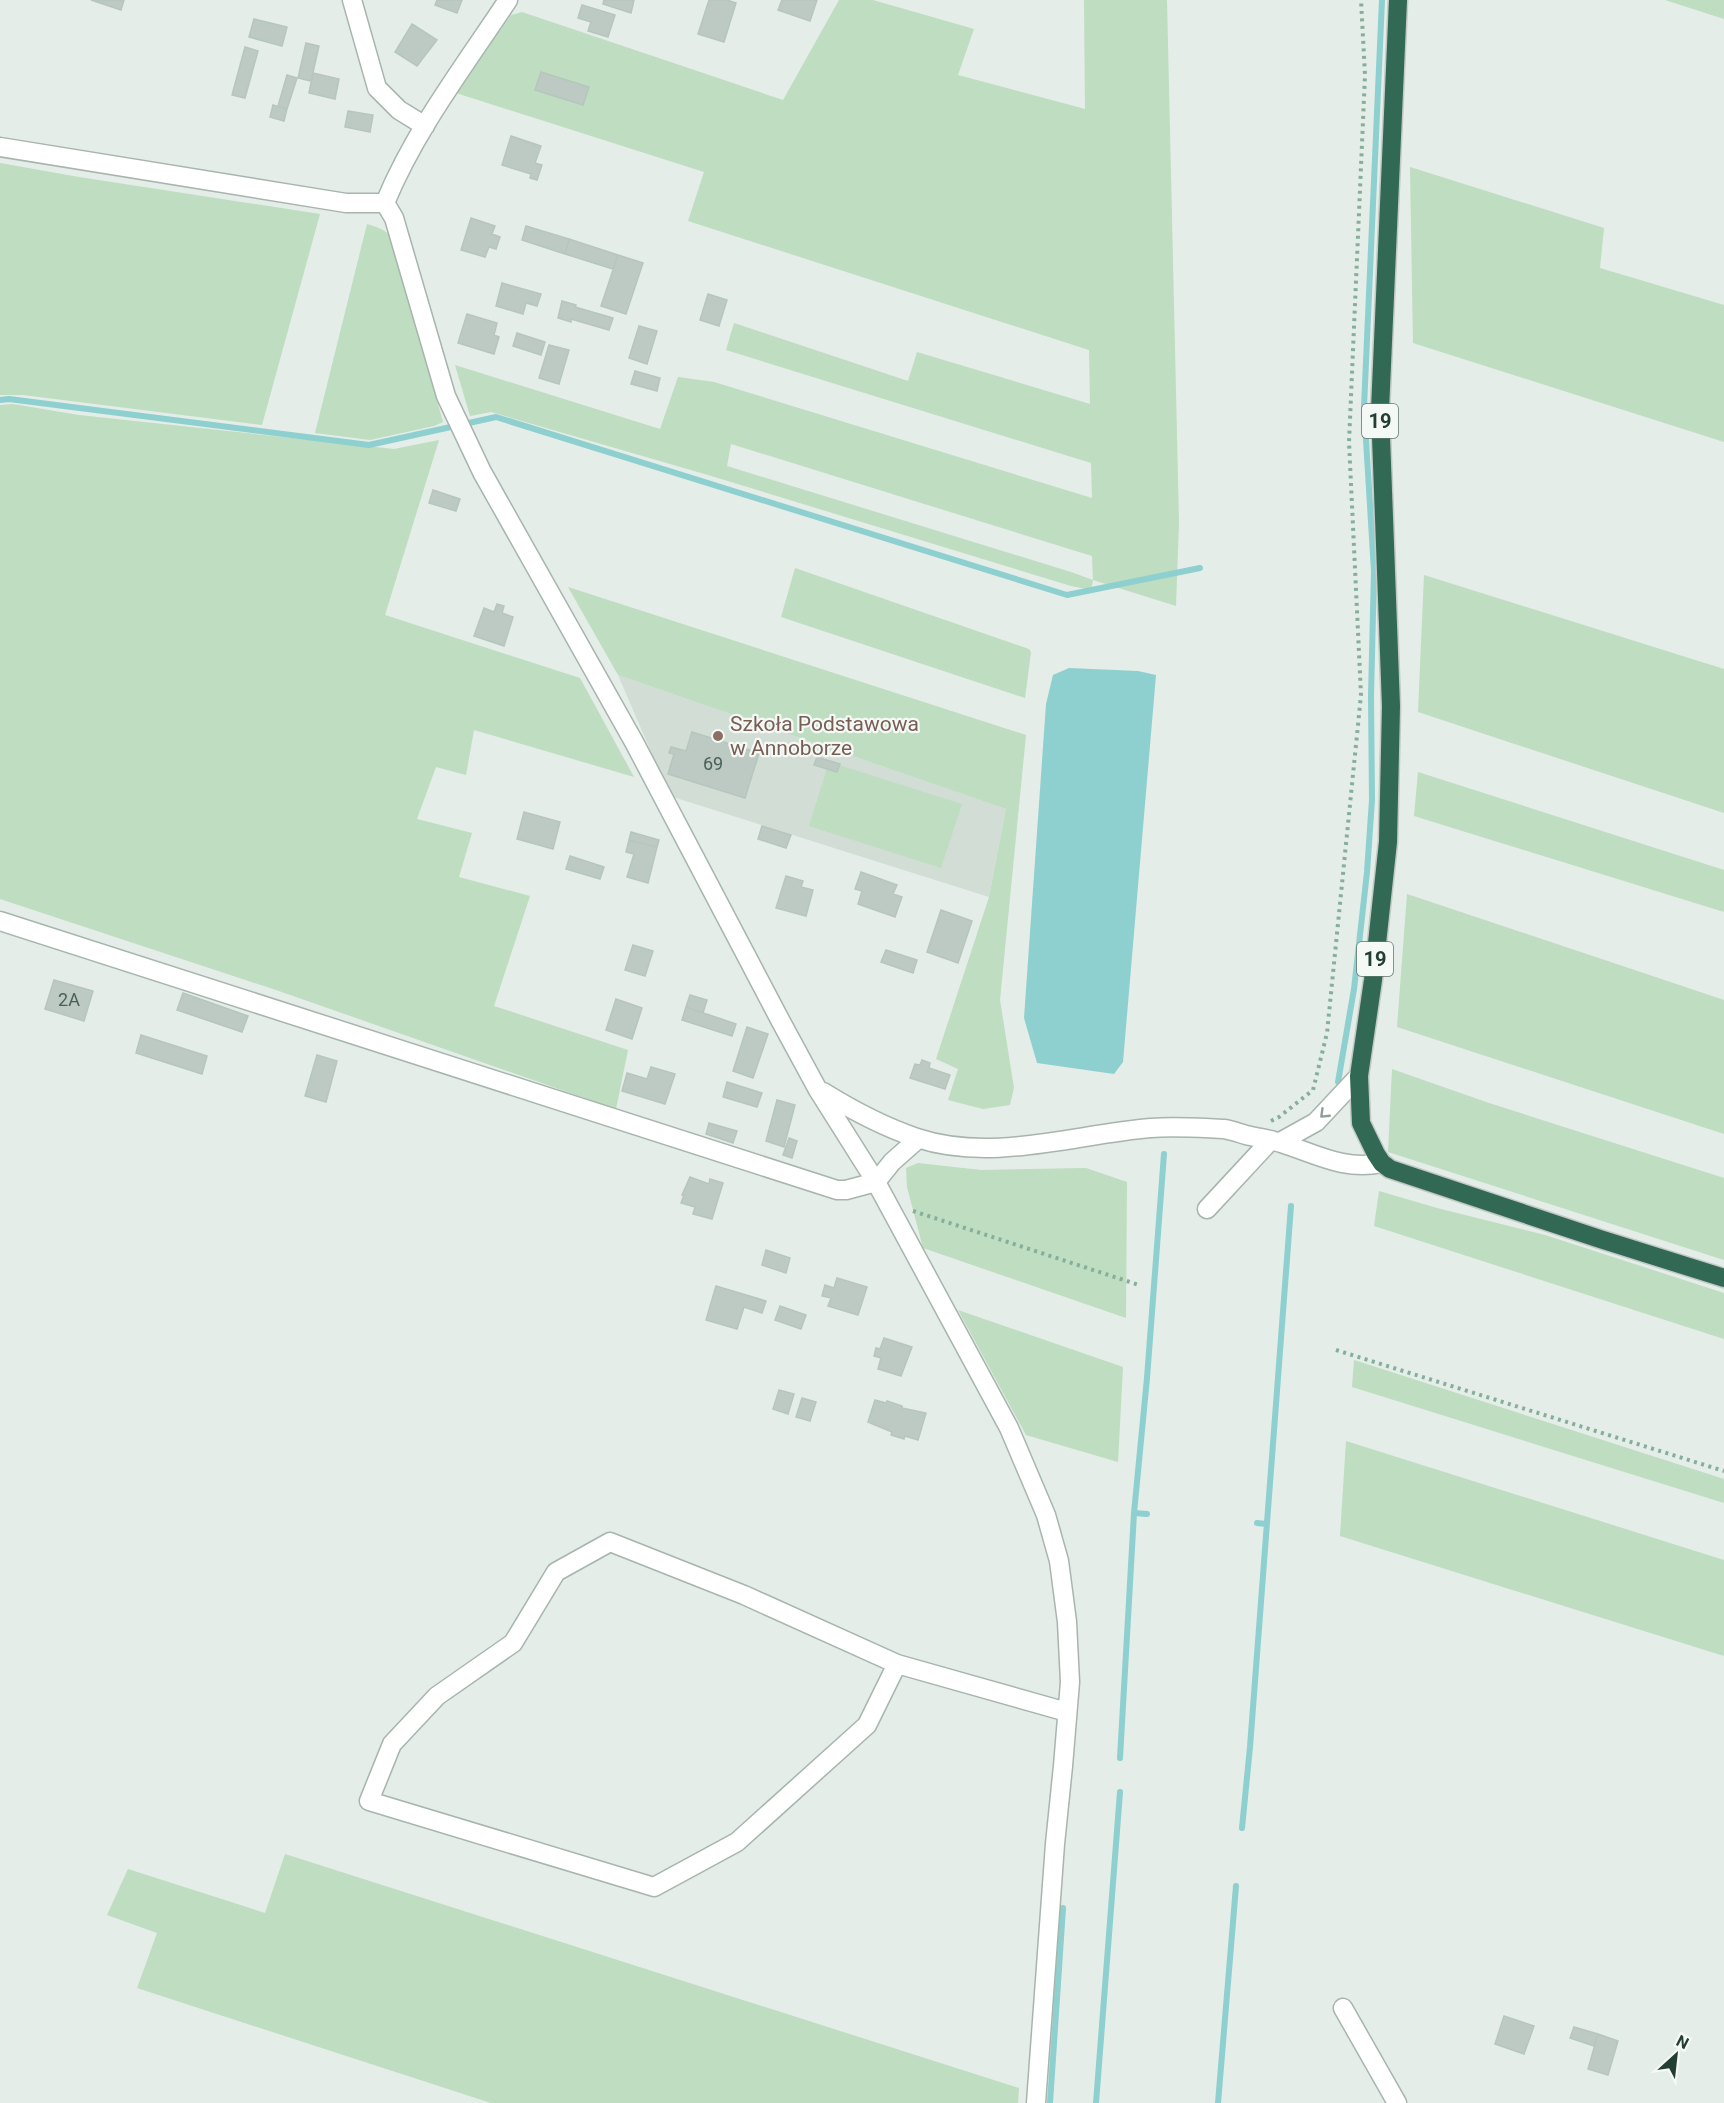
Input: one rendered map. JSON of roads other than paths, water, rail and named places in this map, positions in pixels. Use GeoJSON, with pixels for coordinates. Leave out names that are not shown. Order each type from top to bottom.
{"type":"FeatureCollection","features":[{"type":"Feature","properties":{"kind":"highway","name":"19"},"geometry":{"type":"LineString","coordinates":[[1382,1163],[1361,1123],[1359,1076],[1373,980],[1388,842],[1391,706],[1380,410],[1398,0]]}},
{"type":"Feature","properties":{"kind":"highway"},"geometry":{"type":"LineString","coordinates":[[1382,1163],[1390,1168],[1503,1207],[1724,1278]]}},
{"type":"Feature","properties":{"kind":"street"},"geometry":{"type":"LineString","coordinates":[[352,0],[377,88],[399,110],[425,126]]}},
{"type":"Feature","properties":{"kind":"street"},"geometry":{"type":"LineString","coordinates":[[385,203],[392,185],[425,126],[508,0]]}},
{"type":"Feature","properties":{"kind":"street"},"geometry":{"type":"LineString","coordinates":[[0,147],[346,203],[385,203]]}},
{"type":"Feature","properties":{"kind":"street"},"geometry":{"type":"LineString","coordinates":[[385,203],[394,218],[446,396],[482,472],[634,742],[818,1090],[876,1182],[1009,1428],[1046,1515],[1059,1561],[1068,1622],[1070,1682],[1055,1844],[1036,2103]]}},
{"type":"Feature","properties":{"kind":"street"},"geometry":{"type":"LineString","coordinates":[[0,921],[837,1190],[846,1190],[876,1182],[892,1162],[918,1138]]}},
{"type":"Feature","properties":{"kind":"street"},"geometry":{"type":"LineString","coordinates":[[1207,1209],[1275,1141],[1316,1122],[1359,1076]]}},
{"type":"Feature","properties":{"kind":"street"},"geometry":{"type":"LineString","coordinates":[[818,1090],[874,1120],[918,1138],[975,1147],[1048,1143],[1150,1128],[1227,1129],[1275,1141],[1335,1163],[1371,1165],[1382,1163]]}},
{"type":"Feature","properties":{"kind":"street"},"geometry":{"type":"LineString","coordinates":[[897,1664],[867,1725],[737,1842],[654,1887],[369,1801],[392,1744],[399,1736],[437,1696],[513,1643],[556,1572],[610,1542],[744,1595],[897,1664],[1067,1712]]}},
{"type":"Feature","properties":{"kind":"street"},"geometry":{"type":"LineString","coordinates":[[1343,2008],[1397,2103]]}},
{"type":"Feature","properties":{"kind":"water"},"geometry":{"type":"Polygon","coordinates":[[[1069,668],[1138,671],[1156,675],[1123,1062],[1114,1074],[1037,1063],[1024,1018],[1046,704],[1053,675],[1069,668]]]}},
{"type":"Feature","properties":{"kind":"waterway"},"geometry":{"type":"LineString","coordinates":[[1338,1082],[1354,989],[1367,872],[1372,800],[1371,696],[1374,571],[1364,407],[1382,0]]}},
{"type":"Feature","properties":{"kind":"waterway"},"geometry":{"type":"LineString","coordinates":[[0,400],[9,399],[369,445],[496,417],[1067,595],[1200,568]]}},
{"type":"Feature","properties":{"kind":"waterway"},"geometry":{"type":"LineString","coordinates":[[1120,1758],[1134,1513],[1164,1154]]}},
{"type":"Feature","properties":{"kind":"waterway"},"geometry":{"type":"LineString","coordinates":[[1242,1828],[1291,1206]]}},
{"type":"Feature","properties":{"kind":"waterway"},"geometry":{"type":"LineString","coordinates":[[1134,1513],[1147,1514]]}},
{"type":"Feature","properties":{"kind":"waterway"},"geometry":{"type":"LineString","coordinates":[[1257,1523],[1266,1524]]}},
{"type":"Feature","properties":{"kind":"waterway"},"geometry":{"type":"LineString","coordinates":[[1096,2103],[1120,1792]]}},
{"type":"Feature","properties":{"kind":"waterway"},"geometry":{"type":"LineString","coordinates":[[1218,2103],[1236,1886]]}},
{"type":"Feature","properties":{"kind":"waterway"},"geometry":{"type":"LineString","coordinates":[[1050,2103],[1063,1908]]}},
{"type":"Feature","properties":{"kind":"place","name":"Szkoła Podstawowa w Annoborze"},"geometry":{"type":"Point","coordinates":[718,736]}}]}
